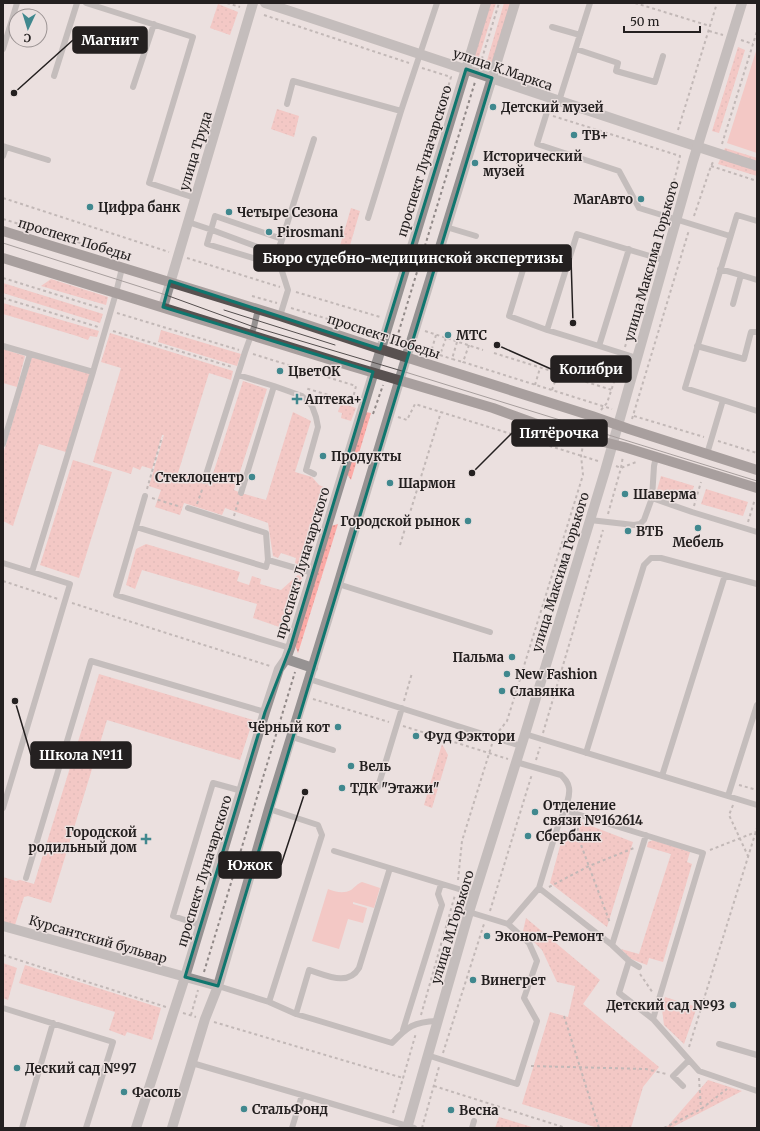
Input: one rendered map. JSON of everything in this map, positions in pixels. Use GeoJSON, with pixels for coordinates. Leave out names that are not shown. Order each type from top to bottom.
{"type":"FeatureCollection","features":[{"type":"Feature","properties":{"kind":"main road","name":"проспект Победы"},"geometry":{"type":"LineString","coordinates":[[3,230],[280,316],[757,470]]}},
{"type":"Feature","properties":{"kind":"main road"},"geometry":{"type":"LineString","coordinates":[[3,258],[400,379],[493,408],[534,423],[585,438],[624,447],[655,462],[757,488]]}},
{"type":"Feature","properties":{"kind":"street","name":"улица Труда"},"geometry":{"type":"LineString","coordinates":[[163,307],[177,255],[253,3]]}},
{"type":"Feature","properties":{"kind":"street","name":"улица К.Маркса"},"geometry":{"type":"LineString","coordinates":[[265,3],[757,166]]}},
{"type":"Feature","properties":{"kind":"street","name":"проспект Луначарского"},"geometry":{"type":"LineString","coordinates":[[136,1128],[185,977],[265,712],[279,669],[286,659],[290,648],[486,3]]}},
{"type":"Feature","properties":{"kind":"street"},"geometry":{"type":"LineString","coordinates":[[172,1128],[205,1019],[218,986],[406,357],[515,3]]}},
{"type":"Feature","properties":{"kind":"street","name":"улица Максима Горького"},"geometry":{"type":"LineString","coordinates":[[525,734],[607,464],[698,147],[742,3]]}},
{"type":"Feature","properties":{"kind":"street"},"geometry":{"type":"LineString","coordinates":[[286,659],[296,668],[313,668]]}},
{"type":"Feature","properties":{"kind":"street","name":"улица М.Горького"},"geometry":{"type":"LineString","coordinates":[[410,1127],[427,1055],[469,912],[525,734]]}},
{"type":"Feature","properties":{"kind":"street","name":"Курсантский бульвар"},"geometry":{"type":"LineString","coordinates":[[3,926],[218,986]]}},
{"type":"Feature","properties":{"kind":"lane"},"geometry":{"type":"LineString","coordinates":[[3,49],[17,3]]}},
{"type":"Feature","properties":{"kind":"lane"},"geometry":{"type":"LineString","coordinates":[[54,76],[77,3]]}},
{"type":"Feature","properties":{"kind":"lane"},"geometry":{"type":"LineString","coordinates":[[86,3],[193,37],[149,183],[195,198]]}},
{"type":"Feature","properties":{"kind":"lane"},"geometry":{"type":"LineString","coordinates":[[368,218],[436,3]]}},
{"type":"Feature","properties":{"kind":"lane"},"geometry":{"type":"LineString","coordinates":[[590,3],[576,49],[555,100],[546,114],[538,144],[619,170],[639,208],[730,236]]}},
{"type":"Feature","properties":{"kind":"lane"},"geometry":{"type":"LineString","coordinates":[[133,87],[154,24]]}},
{"type":"Feature","properties":{"kind":"lane"},"geometry":{"type":"LineString","coordinates":[[552,27],[580,35]]}},
{"type":"Feature","properties":{"kind":"lane"},"geometry":{"type":"LineString","coordinates":[[576,49],[618,62],[616,71],[655,82],[663,56]]}},
{"type":"Feature","properties":{"kind":"lane"},"geometry":{"type":"LineString","coordinates":[[287,104],[293,82],[401,111]]}},
{"type":"Feature","properties":{"kind":"lane"},"geometry":{"type":"LineString","coordinates":[[282,238],[215,216],[207,244],[273,264],[278,254],[314,139]]}},
{"type":"Feature","properties":{"kind":"lane"},"geometry":{"type":"LineString","coordinates":[[3,156],[4,146],[48,160]]}},
{"type":"Feature","properties":{"kind":"lane"},"geometry":{"type":"LineString","coordinates":[[757,221],[736,215],[685,388],[757,411]]}},
{"type":"Feature","properties":{"kind":"lane"},"geometry":{"type":"LineString","coordinates":[[188,222],[278,254]]}},
{"type":"Feature","properties":{"kind":"lane"},"geometry":{"type":"LineString","coordinates":[[446,227],[476,236]]}},
{"type":"Feature","properties":{"kind":"lane"},"geometry":{"type":"LineString","coordinates":[[547,330],[577,234],[665,260]]}},
{"type":"Feature","properties":{"kind":"lane"},"geometry":{"type":"LineString","coordinates":[[529,250],[509,316],[547,330],[637,358]]}},
{"type":"Feature","properties":{"kind":"lane"},"geometry":{"type":"LineString","coordinates":[[599,346],[629,250]]}},
{"type":"Feature","properties":{"kind":"lane"},"geometry":{"type":"LineString","coordinates":[[278,254],[288,290],[280,316]]}},
{"type":"Feature","properties":{"kind":"lane"},"geometry":{"type":"LineString","coordinates":[[32,572],[106,329],[122,268]]}},
{"type":"Feature","properties":{"kind":"lane"},"geometry":{"type":"LineString","coordinates":[[720,269],[757,280]]}},
{"type":"Feature","properties":{"kind":"lane"},"geometry":{"type":"LineString","coordinates":[[733,304],[741,275]]}},
{"type":"Feature","properties":{"kind":"lane"},"geometry":{"type":"LineString","coordinates":[[204,481],[254,327],[258,309]]}},
{"type":"Feature","properties":{"kind":"lane"},"geometry":{"type":"LineString","coordinates":[[697,346],[744,359],[751,332],[757,332]]}},
{"type":"Feature","properties":{"kind":"lane"},"geometry":{"type":"LineString","coordinates":[[3,346],[93,372]]}},
{"type":"Feature","properties":{"kind":"lane"},"geometry":{"type":"LineString","coordinates":[[3,444],[30,354]]}},
{"type":"Feature","properties":{"kind":"lane"},"geometry":{"type":"LineString","coordinates":[[238,375],[302,396],[312,406],[318,426],[306,470],[314,474]]}},
{"type":"Feature","properties":{"kind":"lane"},"geometry":{"type":"LineString","coordinates":[[241,493],[274,386]]}},
{"type":"Feature","properties":{"kind":"lane"},"geometry":{"type":"LineString","coordinates":[[707,454],[723,400]]}},
{"type":"Feature","properties":{"kind":"lane"},"geometry":{"type":"LineString","coordinates":[[590,520],[634,525],[640,524],[644,520],[652,498],[655,462]]}},
{"type":"Feature","properties":{"kind":"lane"},"geometry":{"type":"LineString","coordinates":[[145,496],[116,595],[290,648]]}},
{"type":"Feature","properties":{"kind":"lane"},"geometry":{"type":"LineString","coordinates":[[652,498],[757,532]]}},
{"type":"Feature","properties":{"kind":"lane"},"geometry":{"type":"LineString","coordinates":[[136,526],[266,567],[268,560],[266,533],[188,508]]}},
{"type":"Feature","properties":{"kind":"lane"},"geometry":{"type":"LineString","coordinates":[[586,753],[644,565],[651,558],[661,558],[757,584]]}},
{"type":"Feature","properties":{"kind":"lane"},"geometry":{"type":"LineString","coordinates":[[268,560],[313,574]]}},
{"type":"Feature","properties":{"kind":"lane"},"geometry":{"type":"LineString","coordinates":[[3,563],[70,584],[3,808]]}},
{"type":"Feature","properties":{"kind":"lane"},"geometry":{"type":"LineString","coordinates":[[662,776],[725,575]]}},
{"type":"Feature","properties":{"kind":"lane"},"geometry":{"type":"LineString","coordinates":[[338,584],[490,632]]}},
{"type":"Feature","properties":{"kind":"lane"},"geometry":{"type":"LineString","coordinates":[[26,878],[91,661],[265,712]]}},
{"type":"Feature","properties":{"kind":"lane"},"geometry":{"type":"LineString","coordinates":[[308,683],[402,708],[521,746]]}},
{"type":"Feature","properties":{"kind":"lane"},"geometry":{"type":"LineString","coordinates":[[728,796],[757,705]]}},
{"type":"Feature","properties":{"kind":"lane"},"geometry":{"type":"LineString","coordinates":[[378,787],[402,708]]}},
{"type":"Feature","properties":{"kind":"lane"},"geometry":{"type":"LineString","coordinates":[[525,734],[757,805]]}},
{"type":"Feature","properties":{"kind":"lane"},"geometry":{"type":"LineString","coordinates":[[292,737],[333,750]]}},
{"type":"Feature","properties":{"kind":"lane"},"geometry":{"type":"LineString","coordinates":[[508,924],[541,889],[557,828],[569,793],[569,786],[566,779],[561,775],[516,762]]}},
{"type":"Feature","properties":{"kind":"lane"},"geometry":{"type":"LineString","coordinates":[[200,925],[173,916],[213,783],[242,791]]}},
{"type":"Feature","properties":{"kind":"lane"},"geometry":{"type":"LineString","coordinates":[[269,1002],[322,835],[318,825],[270,809]]}},
{"type":"Feature","properties":{"kind":"lane"},"geometry":{"type":"LineString","coordinates":[[564,810],[703,853],[653,1019]]}},
{"type":"Feature","properties":{"kind":"lane"},"geometry":{"type":"LineString","coordinates":[[612,946],[646,835]]}},
{"type":"Feature","properties":{"kind":"lane"},"geometry":{"type":"LineString","coordinates":[[334,851],[475,894]]}},
{"type":"Feature","properties":{"kind":"lane"},"geometry":{"type":"LineString","coordinates":[[296,1014],[309,970],[340,979],[350,977],[357,972],[390,868]]}},
{"type":"Feature","properties":{"kind":"lane"},"geometry":{"type":"LineString","coordinates":[[218,986],[269,1002],[296,1014],[392,1043],[403,1030],[442,905],[438,894],[441,884]]}},
{"type":"Feature","properties":{"kind":"lane"},"geometry":{"type":"LineString","coordinates":[[541,889],[634,964],[619,993],[653,1019],[699,1071],[757,1090]]}},
{"type":"Feature","properties":{"kind":"lane"},"geometry":{"type":"LineString","coordinates":[[427,1055],[517,1084],[537,1022],[524,998],[537,961],[529,943],[508,924],[469,912]]}},
{"type":"Feature","properties":{"kind":"lane"},"geometry":{"type":"LineString","coordinates":[[3,1008],[113,1042],[86,1128]]}},
{"type":"Feature","properties":{"kind":"lane"},"geometry":{"type":"LineString","coordinates":[[403,1030],[418,1023],[437,1021]]}},
{"type":"Feature","properties":{"kind":"lane"},"geometry":{"type":"LineString","coordinates":[[22,1128],[53,1023]]}},
{"type":"Feature","properties":{"kind":"lane"},"geometry":{"type":"LineString","coordinates":[[719,1044],[757,1055]]}},
{"type":"Feature","properties":{"kind":"lane"},"geometry":{"type":"LineString","coordinates":[[683,1086],[673,1076],[687,1058]]}},
{"type":"Feature","properties":{"kind":"lane"},"geometry":{"type":"LineString","coordinates":[[192,1063],[410,1127]]}},
{"type":"Feature","properties":{"kind":"lane"},"geometry":{"type":"LineString","coordinates":[[292,1128],[302,1095]]}},
{"type":"Feature","properties":{"kind":"lane"},"geometry":{"type":"LineString","coordinates":[[472,1128],[474,1121]]}},
{"type":"Feature","properties":{"kind":"path"},"geometry":{"type":"LineString","coordinates":[[227,3],[240,7]]}},
{"type":"Feature","properties":{"kind":"path"},"geometry":{"type":"LineString","coordinates":[[396,340],[499,3]]}},
{"type":"Feature","properties":{"kind":"path"},"geometry":{"type":"LineString","coordinates":[[634,3],[710,26]]}},
{"type":"Feature","properties":{"kind":"path"},"geometry":{"type":"LineString","coordinates":[[682,131],[678,130],[717,3]]}},
{"type":"Feature","properties":{"kind":"path"},"geometry":{"type":"LineString","coordinates":[[264,16],[451,77],[432,144]]}},
{"type":"Feature","properties":{"kind":"path"},"geometry":{"type":"LineString","coordinates":[[722,143],[757,31]]}},
{"type":"Feature","properties":{"kind":"path"},"geometry":{"type":"LineString","coordinates":[[546,114],[680,156],[664,216],[612,390],[604,407],[592,416]]}},
{"type":"Feature","properties":{"kind":"path"},"geometry":{"type":"LineString","coordinates":[[630,429],[691,223],[711,166],[757,181]]}},
{"type":"Feature","properties":{"kind":"path"},"geometry":{"type":"LineString","coordinates":[[3,198],[177,255],[380,317],[379,322]]}},
{"type":"Feature","properties":{"kind":"path"},"geometry":{"type":"LineString","coordinates":[[3,219],[106,251]]}},
{"type":"Feature","properties":{"kind":"path"},"geometry":{"type":"LineString","coordinates":[[3,278],[356,386]]}},
{"type":"Feature","properties":{"kind":"path"},"geometry":{"type":"LineString","coordinates":[[246,294],[375,333],[377,327]]}},
{"type":"Feature","properties":{"kind":"path"},"geometry":{"type":"LineString","coordinates":[[3,298],[106,329]]}},
{"type":"Feature","properties":{"kind":"path"},"geometry":{"type":"LineString","coordinates":[[423,331],[483,350]]}},
{"type":"Feature","properties":{"kind":"path"},"geometry":{"type":"LineString","coordinates":[[436,335],[431,352],[483,367],[604,407],[757,453]]}},
{"type":"Feature","properties":{"kind":"path"},"geometry":{"type":"LineString","coordinates":[[440,355],[446,338]]}},
{"type":"Feature","properties":{"kind":"path"},"geometry":{"type":"LineString","coordinates":[[452,359],[457,342]]}},
{"type":"Feature","properties":{"kind":"path"},"geometry":{"type":"LineString","coordinates":[[463,362],[469,345]]}},
{"type":"Feature","properties":{"kind":"path"},"geometry":{"type":"LineString","coordinates":[[494,353],[612,390]]}},
{"type":"Feature","properties":{"kind":"path"},"geometry":{"type":"LineString","coordinates":[[535,385],[540,368]]}},
{"type":"Feature","properties":{"kind":"path"},"geometry":{"type":"LineString","coordinates":[[552,390],[558,373]]}},
{"type":"Feature","properties":{"kind":"path"},"geometry":{"type":"LineString","coordinates":[[373,414],[380,392]]}},
{"type":"Feature","properties":{"kind":"path"},"geometry":{"type":"LineString","coordinates":[[416,404],[621,468],[636,461],[655,462]]}},
{"type":"Feature","properties":{"kind":"path"},"geometry":{"type":"LineString","coordinates":[[400,545],[441,412]]}},
{"type":"Feature","properties":{"kind":"path"},"geometry":{"type":"LineString","coordinates":[[162,437],[145,496],[188,508]]}},
{"type":"Feature","properties":{"kind":"path"},"geometry":{"type":"LineString","coordinates":[[391,1121],[457,888],[462,840],[494,738],[507,721],[583,475],[581,455],[585,438]]}},
{"type":"Feature","properties":{"kind":"path"},"geometry":{"type":"LineString","coordinates":[[422,1128],[441,1060],[482,927],[488,918],[534,767],[621,468],[624,447]]}},
{"type":"Feature","properties":{"kind":"path"},"geometry":{"type":"LineString","coordinates":[[195,511],[204,481]]}},
{"type":"Feature","properties":{"kind":"path"},"geometry":{"type":"LineString","coordinates":[[692,512],[701,482]]}},
{"type":"Feature","properties":{"kind":"path"},"geometry":{"type":"LineString","coordinates":[[232,523],[241,493]]}},
{"type":"Feature","properties":{"kind":"path"},"geometry":{"type":"LineString","coordinates":[[746,529],[755,499],[757,499]]}},
{"type":"Feature","properties":{"kind":"path"},"geometry":{"type":"LineString","coordinates":[[3,581],[279,669]]}},
{"type":"Feature","properties":{"kind":"path"},"geometry":{"type":"LineString","coordinates":[[296,668],[308,683],[311,698],[516,762]]}},
{"type":"Feature","properties":{"kind":"path"},"geometry":{"type":"LineString","coordinates":[[191,1015],[296,668]]}},
{"type":"Feature","properties":{"kind":"path"},"geometry":{"type":"LineString","coordinates":[[402,708],[412,673]]}},
{"type":"Feature","properties":{"kind":"path"},"geometry":{"type":"LineString","coordinates":[[732,783],[757,790]]}},
{"type":"Feature","properties":{"kind":"path"},"geometry":{"type":"LineString","coordinates":[[735,798],[729,815],[748,857]]}},
{"type":"Feature","properties":{"kind":"path"},"geometry":{"type":"LineString","coordinates":[[581,815],[577,834],[615,936]]}},
{"type":"Feature","properties":{"kind":"path"},"geometry":{"type":"LineString","coordinates":[[687,1058],[757,828]]}},
{"type":"Feature","properties":{"kind":"path"},"geometry":{"type":"LineString","coordinates":[[703,853],[756,832]]}},
{"type":"Feature","properties":{"kind":"path"},"geometry":{"type":"LineString","coordinates":[[541,889],[589,866],[643,845]]}},
{"type":"Feature","properties":{"kind":"path"},"geometry":{"type":"LineString","coordinates":[[634,964],[659,1001]]}},
{"type":"Feature","properties":{"kind":"path"},"geometry":{"type":"LineString","coordinates":[[564,1016],[599,1128]]}},
{"type":"Feature","properties":{"kind":"path"},"geometry":{"type":"LineString","coordinates":[[523,1066],[646,1069],[673,1076]]}},
{"type":"Feature","properties":{"kind":"path"},"geometry":{"type":"LineString","coordinates":[[699,1071],[701,1109]]}},
{"type":"Feature","properties":{"kind":"path"},"geometry":{"type":"LineString","coordinates":[[664,1128],[701,1109],[735,1083]]}},
{"type":"Feature","properties":{"kind":"path"},"geometry":{"type":"LineString","coordinates":[[434,1086],[566,1128]]}},
{"type":"Feature","properties":{"kind":"highlighted area"},"geometry":{"type":"Polygon","coordinates":[[[466,69],[492,78],[218,986],[185,977],[265,712],[290,648],[373,372],[163,307],[170,281],[380,349],[466,69]]]}},
{"type":"Feature","properties":{"kind":"shaded area"},"geometry":{"type":"Polygon","coordinates":[[[490,3],[496,3],[477,63],[472,61],[490,3]]]}},
{"type":"Feature","properties":{"kind":"shaded area"},"geometry":{"type":"Polygon","coordinates":[[[504,3],[511,3],[492,66],[486,64],[504,3]]]}},
{"type":"Feature","properties":{"kind":"shaded area"},"geometry":{"type":"Polygon","coordinates":[[[218,4],[238,12],[230,35],[210,28],[218,4]]]}},
{"type":"Feature","properties":{"kind":"shaded area"},"geometry":{"type":"Polygon","coordinates":[[[738,47],[745,50],[719,133],[712,131],[738,47]]]}},
{"type":"Feature","properties":{"kind":"shaded area"},"geometry":{"type":"Polygon","coordinates":[[[757,48],[757,153],[727,143],[757,48]]]}},
{"type":"Feature","properties":{"kind":"shaded area"},"geometry":{"type":"Polygon","coordinates":[[[277,109],[299,116],[294,137],[271,129],[277,109]]]}},
{"type":"Feature","properties":{"kind":"shaded area"},"geometry":{"type":"Polygon","coordinates":[[[725,148],[757,158],[757,176],[718,164],[725,148]]]}},
{"type":"Feature","properties":{"kind":"shaded area"},"geometry":{"type":"Polygon","coordinates":[[[351,208],[360,211],[346,259],[337,256],[351,208]]]}},
{"type":"Feature","properties":{"kind":"shaded area"},"geometry":{"type":"Polygon","coordinates":[[[51,279],[108,297],[106,305],[41,286],[51,279]]]}},
{"type":"Feature","properties":{"kind":"shaded area"},"geometry":{"type":"Polygon","coordinates":[[[3,283],[103,314],[100,323],[3,293],[3,283]]]}},
{"type":"Feature","properties":{"kind":"shaded area"},"geometry":{"type":"Polygon","coordinates":[[[3,303],[99,331],[97,337],[90,336],[88,340],[3,314],[3,303]]]}},
{"type":"Feature","properties":{"kind":"shaded area"},"geometry":{"type":"Polygon","coordinates":[[[161,330],[241,354],[237,366],[158,342],[161,330]]]}},
{"type":"Feature","properties":{"kind":"shaded area"},"geometry":{"type":"Polygon","coordinates":[[[110,333],[233,371],[231,380],[209,373],[178,473],[210,483],[243,381],[267,389],[234,490],[266,500],[293,412],[311,421],[295,472],[312,477],[319,485],[326,488],[302,566],[295,563],[296,558],[281,553],[278,558],[273,556],[268,523],[225,508],[222,515],[184,503],[180,515],[155,507],[161,490],[149,486],[164,435],[162,435],[152,469],[142,466],[140,470],[133,467],[131,474],[93,462],[121,368],[101,362],[110,333]]]}},
{"type":"Feature","properties":{"kind":"shaded area"},"geometry":{"type":"Polygon","coordinates":[[[3,349],[25,356],[17,387],[3,383],[3,349]]]}},
{"type":"Feature","properties":{"kind":"shaded area"},"geometry":{"type":"Polygon","coordinates":[[[32,357],[90,374],[66,452],[39,444],[13,526],[3,521],[3,454],[32,357]]]}},
{"type":"Feature","properties":{"kind":"shaded area"},"geometry":{"type":"Polygon","coordinates":[[[341,403],[356,408],[351,421],[341,418],[342,413],[338,412],[341,403]]]}},
{"type":"Feature","properties":{"kind":"shaded area"},"geometry":{"type":"Polygon","coordinates":[[[366,412],[371,413],[351,480],[347,474],[366,412]]]}},
{"type":"Feature","properties":{"kind":"shaded area"},"geometry":{"type":"Polygon","coordinates":[[[73,460],[112,472],[79,578],[40,565],[73,460]]]}},
{"type":"Feature","properties":{"kind":"shaded area"},"geometry":{"type":"Polygon","coordinates":[[[661,476],[694,486],[690,500],[657,490],[661,476]]]}},
{"type":"Feature","properties":{"kind":"shaded area"},"geometry":{"type":"Polygon","coordinates":[[[706,489],[748,502],[743,516],[701,504],[706,489]]]}},
{"type":"Feature","properties":{"kind":"shaded area"},"geometry":{"type":"Polygon","coordinates":[[[338,524],[298,653],[295,645],[331,526],[338,524]]]}},
{"type":"Feature","properties":{"kind":"shaded area"},"geometry":{"type":"Polygon","coordinates":[[[146,544],[240,572],[237,581],[249,585],[252,576],[261,579],[260,584],[281,590],[298,575],[302,577],[285,629],[253,618],[257,604],[142,570],[135,589],[126,585],[136,549],[146,544]]]}},
{"type":"Feature","properties":{"kind":"shaded area"},"geometry":{"type":"Polygon","coordinates":[[[99,674],[253,720],[240,760],[107,720],[51,903],[28,896],[24,897],[14,928],[3,925],[3,877],[34,884],[99,674]]]}},
{"type":"Feature","properties":{"kind":"shaded area"},"geometry":{"type":"Polygon","coordinates":[[[442,744],[448,755],[432,808],[424,805],[442,744]]]}},
{"type":"Feature","properties":{"kind":"shaded area"},"geometry":{"type":"Polygon","coordinates":[[[581,822],[633,842],[607,927],[550,883],[564,831],[578,836],[581,822]]]}},
{"type":"Feature","properties":{"kind":"shaded area"},"geometry":{"type":"Polygon","coordinates":[[[653,840],[690,852],[687,862],[692,864],[663,962],[649,958],[647,965],[631,959],[621,949],[639,954],[671,854],[647,847],[648,842],[653,840]]]}},
{"type":"Feature","properties":{"kind":"shaded area"},"geometry":{"type":"Polygon","coordinates":[[[362,882],[380,888],[374,908],[353,902],[353,904],[367,908],[363,923],[348,919],[339,949],[312,941],[328,889],[337,892],[345,892],[351,890],[362,882]]]}},
{"type":"Feature","properties":{"kind":"shaded area"},"geometry":{"type":"Polygon","coordinates":[[[526,918],[600,980],[583,1004],[659,1067],[643,1087],[631,1128],[598,1128],[522,1104],[550,1012],[568,1017],[575,986],[557,982],[542,950],[523,931],[526,918]]]}},
{"type":"Feature","properties":{"kind":"shaded area"},"geometry":{"type":"Polygon","coordinates":[[[3,963],[17,968],[8,1000],[3,998],[3,963]]]}},
{"type":"Feature","properties":{"kind":"shaded area"},"geometry":{"type":"Polygon","coordinates":[[[25,965],[161,1008],[152,1040],[127,1032],[125,1036],[109,1030],[115,1012],[19,983],[25,965]]]}},
{"type":"Feature","properties":{"kind":"shaded area"},"geometry":{"type":"Polygon","coordinates":[[[665,997],[697,1007],[684,1044],[664,1025],[662,1009],[665,997]]]}},
{"type":"Feature","properties":{"kind":"shaded area"},"geometry":{"type":"Polygon","coordinates":[[[708,1080],[742,1091],[671,1128],[666,1128],[708,1080]]]}},
{"type":"Feature","properties":{"kind":"shaded area"},"geometry":{"type":"Polygon","coordinates":[[[499,1117],[535,1128],[495,1128],[499,1117]]]}},
{"type":"Feature","properties":{"kind":"tram line"},"geometry":{"type":"LineString","coordinates":[[3,243],[166,295],[254,327],[402,371],[757,481]]}},
{"type":"Feature","properties":{"kind":"tram line"},"geometry":{"type":"LineString","coordinates":[[224,310],[335,345]]}},
{"type":"Feature","properties":{"kind":"place","name":"Магнит"},"geometry":{"type":"Point","coordinates":[14,93]}},
{"type":"Feature","properties":{"kind":"place","name":"Детский музей"},"geometry":{"type":"Point","coordinates":[493,107]}},
{"type":"Feature","properties":{"kind":"place","name":"ТВ+"},"geometry":{"type":"Point","coordinates":[574,135]}},
{"type":"Feature","properties":{"kind":"place","name":"Исторический музей"},"geometry":{"type":"Point","coordinates":[475,163]}},
{"type":"Feature","properties":{"kind":"place","name":"МагАвто"},"geometry":{"type":"Point","coordinates":[641,199]}},
{"type":"Feature","properties":{"kind":"place","name":"Цифра банк"},"geometry":{"type":"Point","coordinates":[90,207]}},
{"type":"Feature","properties":{"kind":"place","name":"Четыре Сезона"},"geometry":{"type":"Point","coordinates":[229,212]}},
{"type":"Feature","properties":{"kind":"place","name":"Pirosmani"},"geometry":{"type":"Point","coordinates":[269,232]}},
{"type":"Feature","properties":{"kind":"place","name":"Бюро судебно-медицинской экспертизы"},"geometry":{"type":"Point","coordinates":[573,323]}},
{"type":"Feature","properties":{"kind":"place","name":"МТС"},"geometry":{"type":"Point","coordinates":[448,335]}},
{"type":"Feature","properties":{"kind":"place","name":"Колибри"},"geometry":{"type":"Point","coordinates":[497,345]}},
{"type":"Feature","properties":{"kind":"place","name":"ЦветОК"},"geometry":{"type":"Point","coordinates":[280,371]}},
{"type":"Feature","properties":{"kind":"place","name":"Аптека+"},"geometry":{"type":"Point","coordinates":[297,399]}},
{"type":"Feature","properties":{"kind":"place","name":"Продукты"},"geometry":{"type":"Point","coordinates":[323,456]}},
{"type":"Feature","properties":{"kind":"place","name":"Пятёрочка"},"geometry":{"type":"Point","coordinates":[472,473]}},
{"type":"Feature","properties":{"kind":"place","name":"Стеклоцентр"},"geometry":{"type":"Point","coordinates":[252,477]}},
{"type":"Feature","properties":{"kind":"place","name":"Шармон"},"geometry":{"type":"Point","coordinates":[390,483]}},
{"type":"Feature","properties":{"kind":"place","name":"Шаверма"},"geometry":{"type":"Point","coordinates":[625,494]}},
{"type":"Feature","properties":{"kind":"place","name":"Городской рынок"},"geometry":{"type":"Point","coordinates":[468,521]}},
{"type":"Feature","properties":{"kind":"place","name":"Мебель"},"geometry":{"type":"Point","coordinates":[698,528]}},
{"type":"Feature","properties":{"kind":"place","name":"ВТБ"},"geometry":{"type":"Point","coordinates":[628,531]}},
{"type":"Feature","properties":{"kind":"place","name":"Пальма"},"geometry":{"type":"Point","coordinates":[512,657]}},
{"type":"Feature","properties":{"kind":"place","name":"New Fashion"},"geometry":{"type":"Point","coordinates":[507,674]}},
{"type":"Feature","properties":{"kind":"place","name":"Славянка"},"geometry":{"type":"Point","coordinates":[502,691]}},
{"type":"Feature","properties":{"kind":"place","name":"Школа №11"},"geometry":{"type":"Point","coordinates":[15,701]}},
{"type":"Feature","properties":{"kind":"place","name":"Чёрный кот"},"geometry":{"type":"Point","coordinates":[338,727]}},
{"type":"Feature","properties":{"kind":"place","name":"Фуд Фэктори"},"geometry":{"type":"Point","coordinates":[416,736]}},
{"type":"Feature","properties":{"kind":"place","name":"Вель"},"geometry":{"type":"Point","coordinates":[351,766]}},
{"type":"Feature","properties":{"kind":"place","name":"ТДК \"Этажи\""},"geometry":{"type":"Point","coordinates":[342,788]}},
{"type":"Feature","properties":{"kind":"place","name":"Южок"},"geometry":{"type":"Point","coordinates":[305,792]}},
{"type":"Feature","properties":{"kind":"place","name":"Отделение связи №162614"},"geometry":{"type":"Point","coordinates":[535,812]}},
{"type":"Feature","properties":{"kind":"place","name":"Сбербанк"},"geometry":{"type":"Point","coordinates":[528,836]}},
{"type":"Feature","properties":{"kind":"place","name":"Городской родильный дом"},"geometry":{"type":"Point","coordinates":[146,839]}},
{"type":"Feature","properties":{"kind":"place","name":"Эконом-Ремонт"},"geometry":{"type":"Point","coordinates":[487,936]}},
{"type":"Feature","properties":{"kind":"place","name":"Винегрет"},"geometry":{"type":"Point","coordinates":[473,980]}},
{"type":"Feature","properties":{"kind":"place","name":"Детский сад №93"},"geometry":{"type":"Point","coordinates":[733,1005]}},
{"type":"Feature","properties":{"kind":"place","name":"Деский сад №97"},"geometry":{"type":"Point","coordinates":[17,1068]}},
{"type":"Feature","properties":{"kind":"place","name":"Фасоль"},"geometry":{"type":"Point","coordinates":[124,1092]}},
{"type":"Feature","properties":{"kind":"place","name":"СтальФонд"},"geometry":{"type":"Point","coordinates":[244,1109]}},
{"type":"Feature","properties":{"kind":"place","name":"Весна"},"geometry":{"type":"Point","coordinates":[451,1110]}}]}
